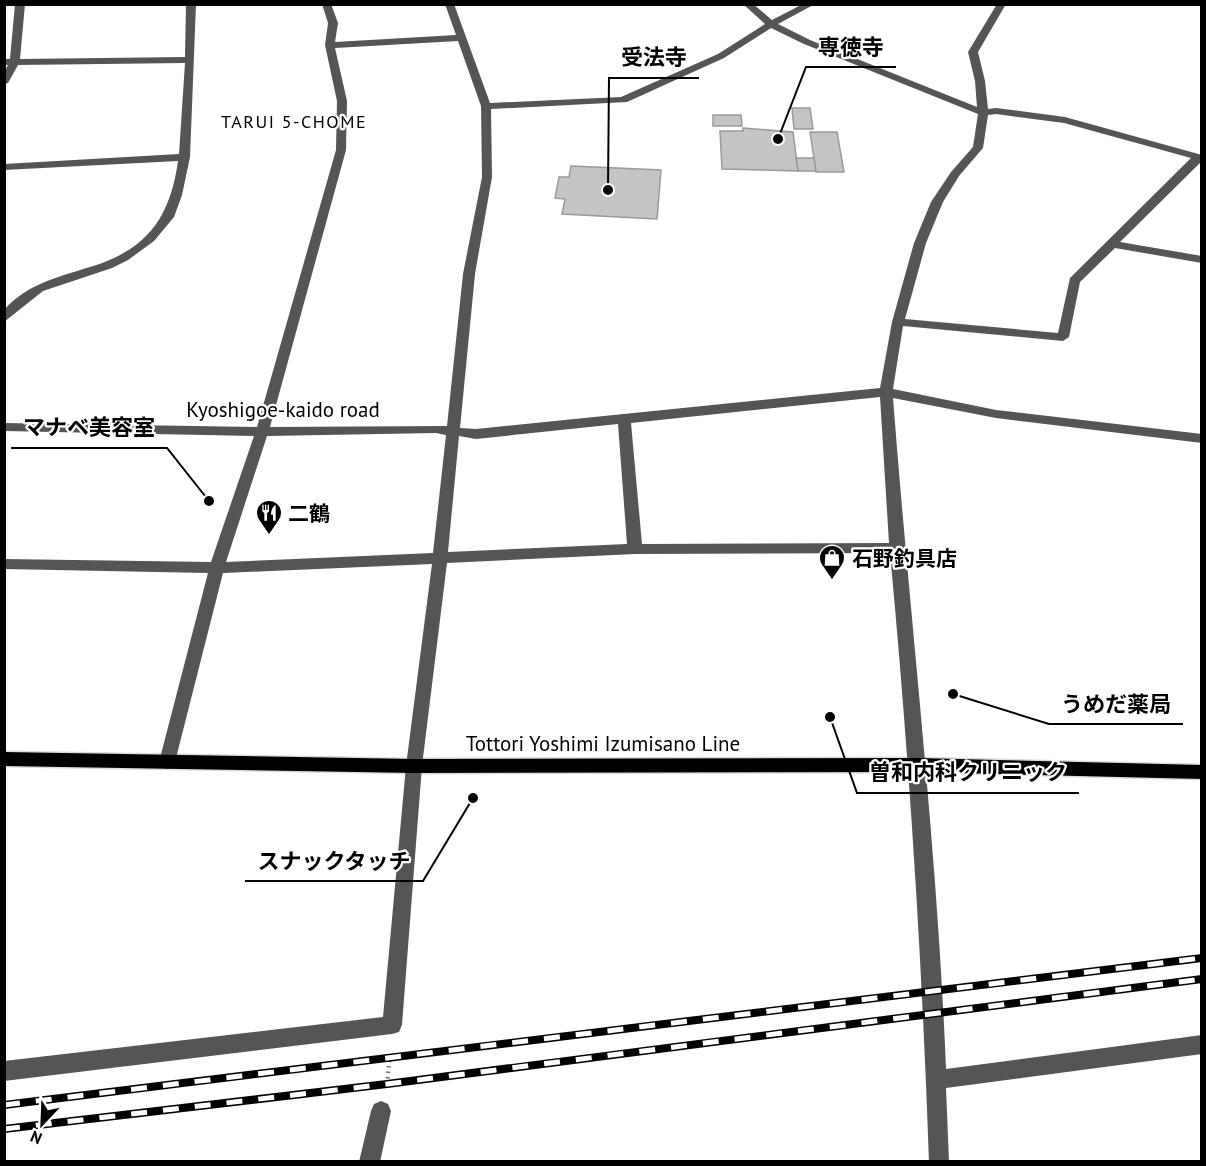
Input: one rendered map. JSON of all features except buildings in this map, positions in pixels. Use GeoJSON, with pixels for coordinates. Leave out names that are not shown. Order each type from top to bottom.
{"type":"FeatureCollection","features":[{"type":"Feature","properties":{"kind":"main road","name":"Tottori Yoshimi Izumisano Line"},"geometry":{"type":"LineString","coordinates":[[4,759],[414,766],[918,765],[1202,772]]}},
{"type":"Feature","properties":{"kind":"street"},"geometry":{"type":"LineString","coordinates":[[4,81],[10,62],[20,4]]}},
{"type":"Feature","properties":{"kind":"street"},"geometry":{"type":"LineString","coordinates":[[4,318],[16,302],[46,284],[111,264],[158,233],[168,217],[185,158],[191,4]]}},
{"type":"Feature","properties":{"kind":"street"},"geometry":{"type":"LineString","coordinates":[[166,762],[217,568],[262,432],[341,150],[342,101],[330,45],[333,23],[326,4]]}},
{"type":"Feature","properties":{"kind":"street"},"geometry":{"type":"LineString","coordinates":[[4,1071],[392,1025],[414,766],[440,558],[469,274],[487,177],[486,106],[449,4]]}},
{"type":"Feature","properties":{"kind":"street"},"geometry":{"type":"LineString","coordinates":[[747,4],[771,24],[807,42],[983,113],[996,111],[1065,120],[1199,158],[1074,281],[1063,337],[898,322]]}},
{"type":"Feature","properties":{"kind":"street"},"geometry":{"type":"LineString","coordinates":[[486,106],[623,100],[721,57],[771,24],[811,4]]}},
{"type":"Feature","properties":{"kind":"street"},"geometry":{"type":"LineString","coordinates":[[939,1161],[934,1080],[933,991],[918,765],[897,548],[886,392],[898,322],[920,243],[937,202],[955,174],[978,148],[983,113],[980,81],[973,52],[1002,4]]}},
{"type":"Feature","properties":{"kind":"street"},"geometry":{"type":"LineString","coordinates":[[330,45],[460,38]]}},
{"type":"Feature","properties":{"kind":"street"},"geometry":{"type":"LineString","coordinates":[[10,62],[188,60]]}},
{"type":"Feature","properties":{"kind":"street"},"geometry":{"type":"LineString","coordinates":[[4,167],[185,158]]}},
{"type":"Feature","properties":{"kind":"street"},"geometry":{"type":"LineString","coordinates":[[1112,244],[1202,260]]}},
{"type":"Feature","properties":{"kind":"street","name":"Kyoshigoe-kaido road"},"geometry":{"type":"LineString","coordinates":[[4,427],[262,432],[436,429],[476,434],[624,421],[886,392],[996,414],[1202,439]]}},
{"type":"Feature","properties":{"kind":"street"},"geometry":{"type":"LineString","coordinates":[[624,421],[634,549]]}},
{"type":"Feature","properties":{"kind":"street"},"geometry":{"type":"LineString","coordinates":[[4,564],[217,568],[634,549],[897,548]]}},
{"type":"Feature","properties":{"kind":"street"},"geometry":{"type":"LineString","coordinates":[[934,1080],[1202,1044]]}},
{"type":"Feature","properties":{"kind":"street"},"geometry":{"type":"LineString","coordinates":[[369,1161],[381,1111]]}},
{"type":"Feature","properties":{"kind":"path"},"geometry":{"type":"LineString","coordinates":[[381,1111],[387,1083],[392,1025]]}},
{"type":"Feature","properties":{"kind":"railway"},"geometry":{"type":"LineString","coordinates":[[4,1105],[1202,958]]}},
{"type":"Feature","properties":{"kind":"railway"},"geometry":{"type":"LineString","coordinates":[[4,1129],[387,1084],[1202,979]]}},
{"type":"Feature","properties":{"kind":"place","name":"専徳寺"},"geometry":{"type":"Point","coordinates":[778,139]}},
{"type":"Feature","properties":{"kind":"place","name":"受法寺"},"geometry":{"type":"Point","coordinates":[608,190]}},
{"type":"Feature","properties":{"kind":"place","name":"マナベ美容室"},"geometry":{"type":"Point","coordinates":[209,501]}},
{"type":"Feature","properties":{"kind":"place","name":"二鶴"},"geometry":{"type":"Point","coordinates":[269,536]}},
{"type":"Feature","properties":{"kind":"place","name":"石野釣具店"},"geometry":{"type":"Point","coordinates":[832,581]}},
{"type":"Feature","properties":{"kind":"place","name":"うめだ薬局"},"geometry":{"type":"Point","coordinates":[953,694]}},
{"type":"Feature","properties":{"kind":"place","name":"曽和内科クリニック"},"geometry":{"type":"Point","coordinates":[830,717]}},
{"type":"Feature","properties":{"kind":"place","name":"スナックタッチ"},"geometry":{"type":"Point","coordinates":[473,798]}},
{"type":"Feature","properties":{"kind":"district","name":"TARUI 5-CHOME"},"geometry":{"type":"Point","coordinates":[294,121]}}]}
